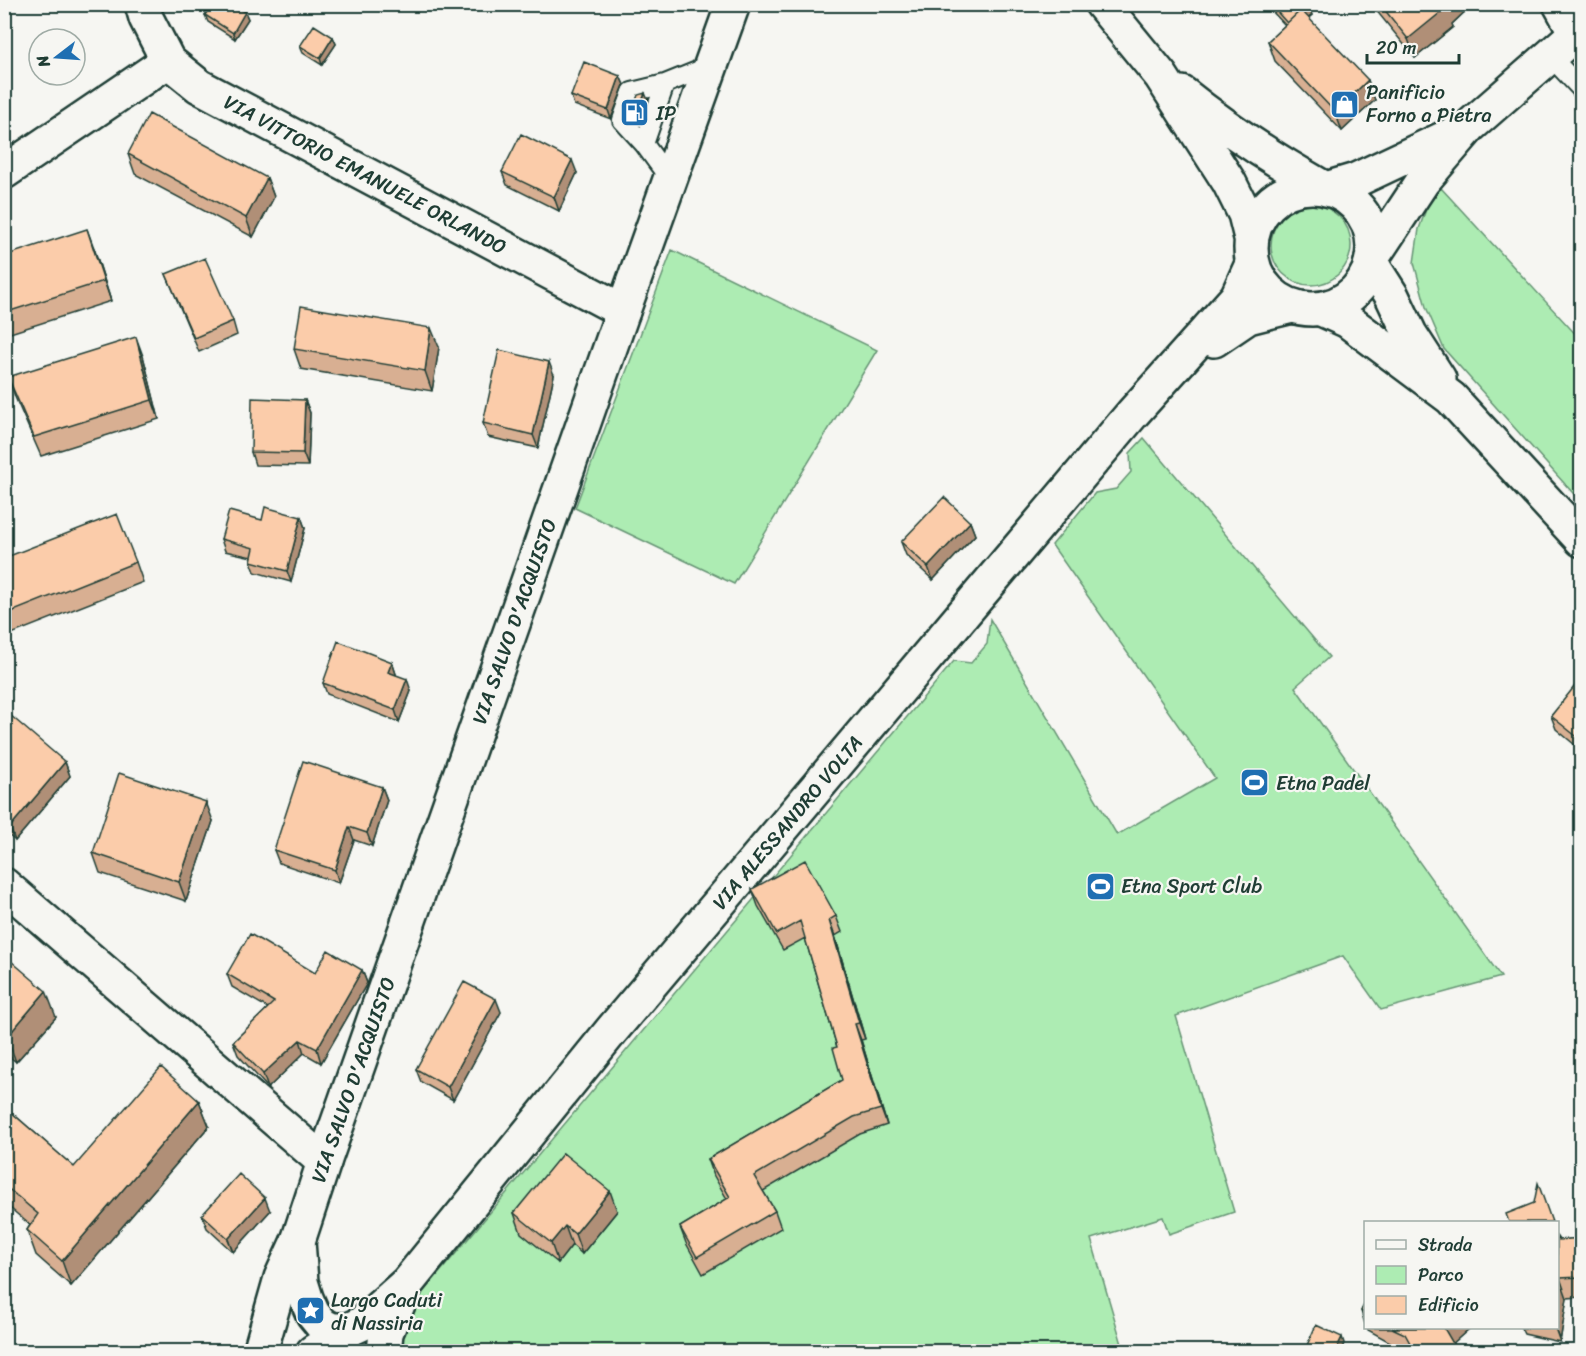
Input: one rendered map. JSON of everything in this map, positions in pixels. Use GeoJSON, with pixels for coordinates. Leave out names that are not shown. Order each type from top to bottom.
{"type":"FeatureCollection","features":[{"type":"Feature","properties":{"kind":"street","name":"VIA VITTORIO EMANUELE ORLANDO"},"geometry":{"type":"LineString","coordinates":[[142,4],[146,18],[168,61],[199,86],[623,311]]}},
{"type":"Feature","properties":{"kind":"street","name":"VIA SALVO D'ACQUISTO"},"geometry":{"type":"LineString","coordinates":[[298,1241],[623,311],[733,4]]}},
{"type":"Feature","properties":{"kind":"street"},"geometry":{"type":"LineString","coordinates":[[1102,4],[1161,76],[1229,182],[1245,214],[1258,278],[1267,290],[1279,300],[1348,321],[1451,398]]}},
{"type":"Feature","properties":{"kind":"street"},"geometry":{"type":"LineString","coordinates":[[1176,367],[1248,317],[1336,305],[1349,297],[1360,286],[1372,261],[1423,181],[1470,126],[1579,31],[1560,4]]}},
{"type":"Feature","properties":{"kind":"street"},"geometry":{"type":"LineString","coordinates":[[4,172],[168,61]]}},
{"type":"Feature","properties":{"kind":"street"},"geometry":{"type":"LineString","coordinates":[[1161,76],[1217,121],[1265,155],[1324,188],[1337,192],[1362,212],[1373,242],[1372,261],[1410,334],[1451,398],[1581,540]]}},
{"type":"Feature","properties":{"kind":"street"},"geometry":{"type":"LineString","coordinates":[[1176,367],[1237,297],[1252,251],[1256,223],[1276,198],[1290,190],[1306,187],[1324,188],[1356,180],[1470,126]]}},
{"type":"Feature","properties":{"kind":"street","name":"VIA ALESSANDRO VOLTA"},"geometry":{"type":"LineString","coordinates":[[407,1283],[612,1030],[1117,432],[1176,367]]}},
{"type":"Feature","properties":{"kind":"street"},"geometry":{"type":"LineString","coordinates":[[4,885],[324,1162]]}},
{"type":"Feature","properties":{"kind":"street"},"geometry":{"type":"LineString","coordinates":[[298,1241],[301,1282],[313,1314],[322,1325],[332,1330],[329,1344]]}},
{"type":"Feature","properties":{"kind":"street"},"geometry":{"type":"LineString","coordinates":[[260,1352],[280,1278],[298,1241]]}},
{"type":"Feature","properties":{"kind":"street"},"geometry":{"type":"LineString","coordinates":[[329,1344],[361,1324],[407,1283]]}},
{"type":"Feature","properties":{"kind":"street"},"geometry":{"type":"LineString","coordinates":[[384,1352],[387,1333],[407,1283]]}},
{"type":"Feature","properties":{"kind":"lane"},"geometry":{"type":"LineString","coordinates":[[1550,56],[1581,90]]}},
{"type":"Feature","properties":{"kind":"lane"},"geometry":{"type":"LineString","coordinates":[[671,181],[644,144],[622,120],[632,92],[665,84],[712,65]]}},
{"type":"Feature","properties":{"kind":"lane"},"geometry":{"type":"LineString","coordinates":[[644,144],[665,84]]}},
{"type":"Feature","properties":{"kind":"green space"},"geometry":{"type":"Polygon","coordinates":[[[1441,188],[1581,340],[1581,502],[1444,349],[1426,307],[1414,263],[1419,229],[1429,201],[1441,188]]]}},
{"type":"Feature","properties":{"kind":"green space"},"geometry":{"type":"Polygon","coordinates":[[[1311,205],[1326,208],[1339,217],[1348,230],[1351,245],[1348,260],[1339,273],[1326,282],[1311,285],[1296,282],[1283,273],[1274,260],[1271,245],[1274,230],[1283,217],[1296,208],[1311,205]]]}},
{"type":"Feature","properties":{"kind":"green space"},"geometry":{"type":"Polygon","coordinates":[[[672,250],[877,350],[734,584],[575,508],[672,250]]]}},
{"type":"Feature","properties":{"kind":"green space","name":"Etna Sport Club"},"geometry":{"type":"Polygon","coordinates":[[[1144,438],[1329,657],[1295,687],[1501,977],[1381,1010],[1343,956],[1176,1016],[1234,1212],[1169,1234],[1163,1217],[1091,1239],[1124,1351],[404,1352],[399,1337],[414,1303],[954,661],[971,663],[987,644],[990,619],[1117,835],[1215,778],[1052,545],[1095,493],[1116,489],[1131,472],[1130,453],[1144,438]]]}},
{"type":"Feature","properties":{"kind":"building"},"geometry":{"type":"Polygon","coordinates":[[[212,4],[233,4],[245,12],[233,33],[205,15],[212,4]]]}},
{"type":"Feature","properties":{"kind":"building"},"geometry":{"type":"Polygon","coordinates":[[[1270,4],[1306,4],[1309,8],[1304,13],[1301,10],[1287,23],[1270,4]]]}},
{"type":"Feature","properties":{"kind":"building"},"geometry":{"type":"Polygon","coordinates":[[[1380,4],[1444,4],[1446,8],[1408,39],[1380,4]]]}},
{"type":"Feature","properties":{"kind":"building"},"geometry":{"type":"Polygon","coordinates":[[[1301,10],[1368,80],[1335,112],[1268,41],[1301,10]]]}},
{"type":"Feature","properties":{"kind":"building"},"geometry":{"type":"Polygon","coordinates":[[[314,25],[333,37],[320,58],[300,46],[314,25]]]}},
{"type":"Feature","properties":{"kind":"building"},"geometry":{"type":"Polygon","coordinates":[[[584,62],[620,76],[608,110],[571,96],[584,62]]]}},
{"type":"Feature","properties":{"kind":"building"},"geometry":{"type":"Polygon","coordinates":[[[645,93],[637,116],[632,111],[638,95],[645,93]]]}},
{"type":"Feature","properties":{"kind":"building"},"geometry":{"type":"Polygon","coordinates":[[[149,114],[267,178],[246,218],[128,154],[149,114]]]}},
{"type":"Feature","properties":{"kind":"building"},"geometry":{"type":"Polygon","coordinates":[[[521,134],[572,160],[554,197],[502,172],[521,134]]]}},
{"type":"Feature","properties":{"kind":"building"},"geometry":{"type":"Polygon","coordinates":[[[87,229],[104,281],[4,313],[4,256],[87,229]]]}},
{"type":"Feature","properties":{"kind":"building"},"geometry":{"type":"Polygon","coordinates":[[[205,258],[233,321],[194,338],[166,274],[205,258]]]}},
{"type":"Feature","properties":{"kind":"building"},"geometry":{"type":"Polygon","coordinates":[[[301,306],[431,328],[425,371],[294,349],[301,306]]]}},
{"type":"Feature","properties":{"kind":"building"},"geometry":{"type":"Polygon","coordinates":[[[136,337],[152,400],[34,437],[8,377],[136,337]]]}},
{"type":"Feature","properties":{"kind":"building"},"geometry":{"type":"Polygon","coordinates":[[[499,350],[549,362],[533,435],[483,423],[499,350]]]}},
{"type":"Feature","properties":{"kind":"building"},"geometry":{"type":"Polygon","coordinates":[[[252,398],[305,400],[303,453],[251,452],[252,398]]]}},
{"type":"Feature","properties":{"kind":"building"},"geometry":{"type":"Polygon","coordinates":[[[944,497],[970,522],[928,567],[901,542],[944,497]]]}},
{"type":"Feature","properties":{"kind":"building"},"geometry":{"type":"Polygon","coordinates":[[[265,507],[301,517],[287,571],[251,561],[254,548],[221,539],[229,511],[262,520],[265,507]]]}},
{"type":"Feature","properties":{"kind":"building"},"geometry":{"type":"Polygon","coordinates":[[[117,514],[136,562],[4,615],[4,558],[117,514]]]}},
{"type":"Feature","properties":{"kind":"building"},"geometry":{"type":"Polygon","coordinates":[[[338,641],[392,662],[388,672],[407,679],[395,710],[323,683],[338,641]]]}},
{"type":"Feature","properties":{"kind":"building"},"geometry":{"type":"Polygon","coordinates":[[[1578,682],[1581,684],[1581,740],[1551,716],[1578,682]]]}},
{"type":"Feature","properties":{"kind":"building"},"geometry":{"type":"Polygon","coordinates":[[[10,715],[65,762],[10,827],[4,822],[4,721],[10,715]]]}},
{"type":"Feature","properties":{"kind":"building"},"geometry":{"type":"Polygon","coordinates":[[[303,761],[382,787],[367,833],[349,827],[335,870],[274,850],[303,761]]]}},
{"type":"Feature","properties":{"kind":"building"},"geometry":{"type":"Polygon","coordinates":[[[119,773],[206,802],[179,882],[93,853],[119,773]]]}},
{"type":"Feature","properties":{"kind":"building"},"geometry":{"type":"Polygon","coordinates":[[[805,860],[836,916],[829,920],[859,1023],[855,1024],[881,1109],[854,1117],[754,1176],[775,1211],[697,1257],[680,1227],[730,1197],[708,1159],[842,1080],[833,1048],[837,1047],[800,921],[777,934],[752,889],[805,860]]]}},
{"type":"Feature","properties":{"kind":"building"},"geometry":{"type":"Polygon","coordinates":[[[250,934],[315,973],[328,950],[362,970],[317,1049],[300,1040],[263,1074],[233,1042],[274,1002],[227,974],[250,934]]]}},
{"type":"Feature","properties":{"kind":"building"},"geometry":{"type":"Polygon","coordinates":[[[4,955],[46,991],[7,1037],[4,1035],[4,955]]]}},
{"type":"Feature","properties":{"kind":"building"},"geometry":{"type":"Polygon","coordinates":[[[464,982],[496,999],[448,1087],[416,1069],[464,982]]]}},
{"type":"Feature","properties":{"kind":"building"},"geometry":{"type":"Polygon","coordinates":[[[161,1067],[199,1101],[62,1261],[27,1230],[38,1214],[4,1185],[4,1106],[74,1167],[161,1067]]]}},
{"type":"Feature","properties":{"kind":"building"},"geometry":{"type":"Polygon","coordinates":[[[563,1153],[610,1191],[575,1234],[565,1226],[551,1243],[514,1213],[563,1153]]]}},
{"type":"Feature","properties":{"kind":"building"},"geometry":{"type":"Polygon","coordinates":[[[239,1174],[265,1198],[228,1239],[202,1215],[239,1174]]]}},
{"type":"Feature","properties":{"kind":"building"},"geometry":{"type":"Polygon","coordinates":[[[1538,1183],[1552,1221],[1509,1221],[1506,1214],[1534,1203],[1538,1183]]]}},
{"type":"Feature","properties":{"kind":"building"},"geometry":{"type":"Polygon","coordinates":[[[1581,1238],[1581,1277],[1560,1278],[1559,1283],[1559,1240],[1581,1238]]]}},
{"type":"Feature","properties":{"kind":"building"},"geometry":{"type":"Polygon","coordinates":[[[1316,1325],[1342,1337],[1335,1352],[1304,1352],[1316,1325]]]}},
{"type":"Feature","properties":{"kind":"building"},"geometry":{"type":"Polygon","coordinates":[[[1394,1329],[1445,1329],[1458,1352],[1415,1352],[1405,1334],[1394,1329]]]}},
{"type":"Feature","properties":{"kind":"place","name":"Panificio Forno a Pietra"},"geometry":{"type":"Point","coordinates":[1345,104]}},
{"type":"Feature","properties":{"kind":"place","name":"IP"},"geometry":{"type":"Point","coordinates":[635,113]}},
{"type":"Feature","properties":{"kind":"place","name":"Etna Padel"},"geometry":{"type":"Point","coordinates":[1255,783]}},
{"type":"Feature","properties":{"kind":"place","name":"Etna Sport Club"},"geometry":{"type":"Point","coordinates":[1100,886]}},
{"type":"Feature","properties":{"kind":"place","name":"Largo Caduti di Nassiria"},"geometry":{"type":"Point","coordinates":[310,1311]}}]}
